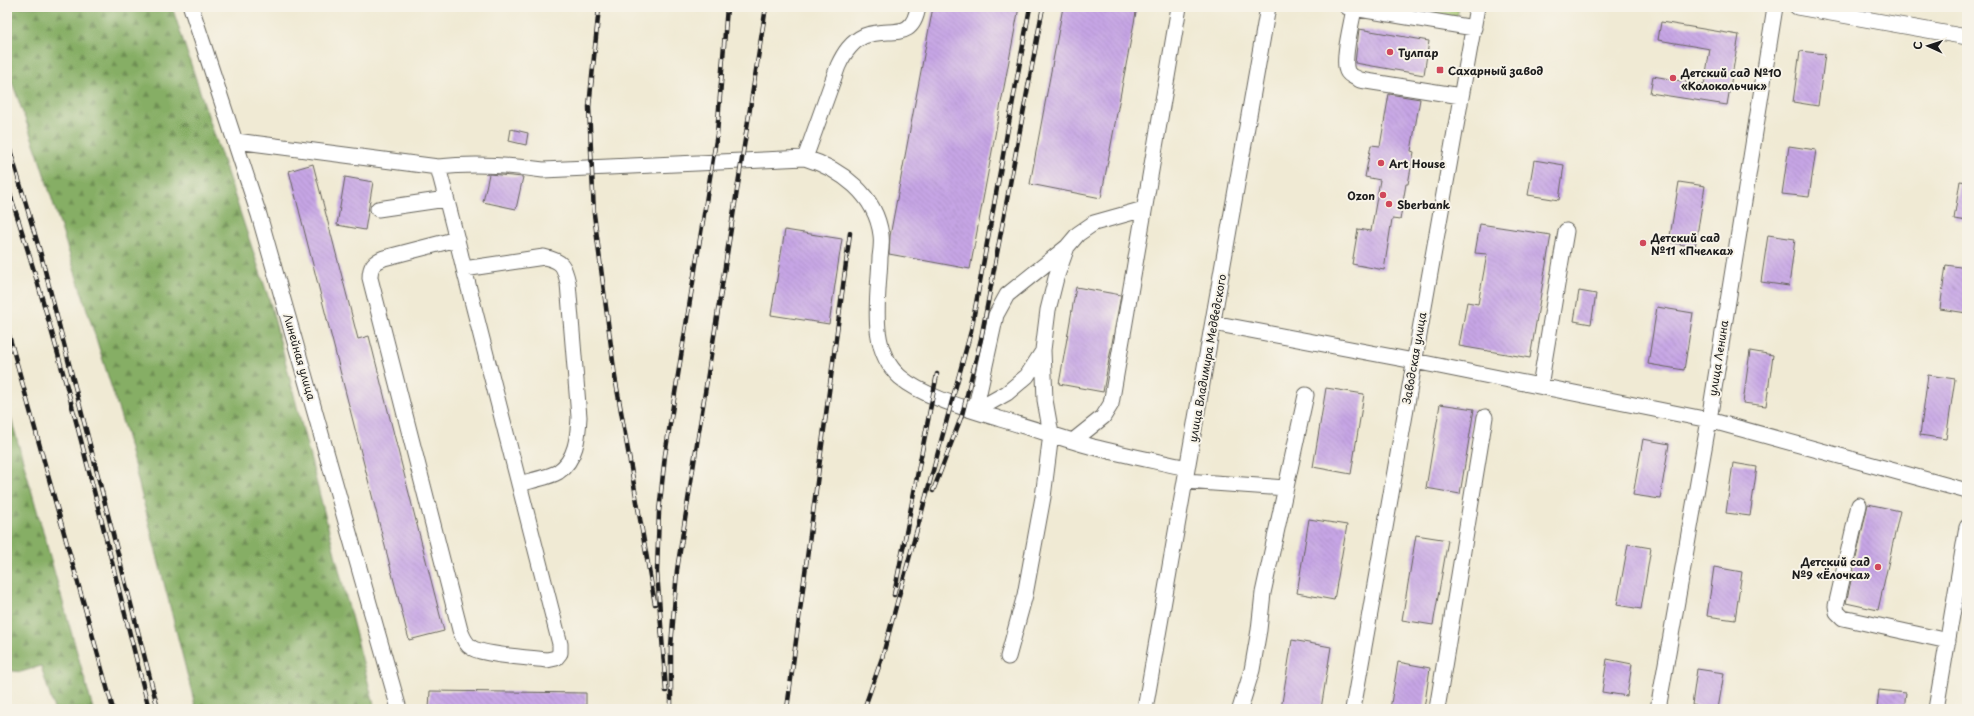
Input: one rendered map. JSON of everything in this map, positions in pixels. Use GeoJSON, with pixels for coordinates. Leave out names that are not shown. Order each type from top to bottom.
{"type":"FeatureCollection","features":[{"type":"Feature","properties":{"kind":"street","name":"Линейная улица"},"geometry":{"type":"LineString","coordinates":[[191,7],[236,141],[261,222],[399,709]]}},
{"type":"Feature","properties":{"kind":"street"},"geometry":{"type":"LineString","coordinates":[[805,158],[838,66],[845,52],[856,41],[864,36],[898,32],[908,28],[916,21],[918,7]]}},
{"type":"Feature","properties":{"kind":"street"},"geometry":{"type":"LineString","coordinates":[[1073,441],[1103,417],[1111,404],[1179,7]]}},
{"type":"Feature","properties":{"kind":"street","name":"улица Владимира Медведского"},"geometry":{"type":"LineString","coordinates":[[1145,709],[1268,7]]}},
{"type":"Feature","properties":{"kind":"street","name":"Заводская улица"},"geometry":{"type":"LineString","coordinates":[[1353,709],[1477,7]]}},
{"type":"Feature","properties":{"kind":"street","name":"улица Ленина"},"geometry":{"type":"LineString","coordinates":[[1658,709],[1708,420],[1775,7]]}},
{"type":"Feature","properties":{"kind":"street"},"geometry":{"type":"LineString","coordinates":[[1797,7],[1967,37]]}},
{"type":"Feature","properties":{"kind":"street"},"geometry":{"type":"LineString","coordinates":[[1461,96],[1360,80],[1351,76],[1347,71],[1345,61],[1350,8],[1474,28]]}},
{"type":"Feature","properties":{"kind":"street"},"geometry":{"type":"LineString","coordinates":[[236,141],[438,166],[479,164],[510,165],[543,170],[805,158],[824,164],[843,174],[861,191],[874,212],[881,236],[877,327],[880,346],[888,362],[899,377],[913,386],[975,411],[1186,475],[1286,488]]}},
{"type":"Feature","properties":{"kind":"street"},"geometry":{"type":"LineString","coordinates":[[438,166],[446,199],[457,239],[560,644],[560,653],[556,658],[547,660],[483,652],[472,648],[464,641],[370,278],[370,270],[374,262],[457,239]]}},
{"type":"Feature","properties":{"kind":"street"},"geometry":{"type":"LineString","coordinates":[[378,209],[446,199]]}},
{"type":"Feature","properties":{"kind":"street"},"geometry":{"type":"LineString","coordinates":[[975,411],[996,315],[1000,304],[1007,295],[1067,247],[1078,234],[1094,223],[1144,209]]}},
{"type":"Feature","properties":{"kind":"street"},"geometry":{"type":"LineString","coordinates":[[1540,386],[1566,231]]}},
{"type":"Feature","properties":{"kind":"street"},"geometry":{"type":"LineString","coordinates":[[1008,657],[1025,595],[1037,538],[1051,434],[1045,400],[1043,350],[1048,310],[1056,278],[1067,247]]}},
{"type":"Feature","properties":{"kind":"street"},"geometry":{"type":"LineString","coordinates":[[464,269],[544,257],[555,260],[564,267],[568,283],[578,410],[578,439],[571,458],[558,472],[519,484]]}},
{"type":"Feature","properties":{"kind":"street"},"geometry":{"type":"LineString","coordinates":[[1213,323],[1414,361],[1708,420],[1967,491]]}},
{"type":"Feature","properties":{"kind":"street"},"geometry":{"type":"LineString","coordinates":[[975,411],[1007,393],[1027,376],[1043,350]]}},
{"type":"Feature","properties":{"kind":"street"},"geometry":{"type":"LineString","coordinates":[[1240,709],[1252,670],[1259,630],[1263,593],[1306,395]]}},
{"type":"Feature","properties":{"kind":"street"},"geometry":{"type":"LineString","coordinates":[[1437,709],[1485,417]]}},
{"type":"Feature","properties":{"kind":"street"},"geometry":{"type":"LineString","coordinates":[[1859,505],[1836,606],[1837,612],[1843,618],[1948,641]]}},
{"type":"Feature","properties":{"kind":"street"},"geometry":{"type":"LineString","coordinates":[[1936,709],[1948,641],[1961,597],[1967,527]]}},
{"type":"Feature","properties":{"kind":"green space"},"geometry":{"type":"Polygon","coordinates":[[[7,7],[172,7],[270,302],[375,709],[196,709],[126,433],[38,155],[7,68],[7,7]]]}},
{"type":"Feature","properties":{"kind":"green space"},"geometry":{"type":"Polygon","coordinates":[[[1394,7],[1459,7],[1457,17],[1394,7]]]}},
{"type":"Feature","properties":{"kind":"green space"},"geometry":{"type":"Polygon","coordinates":[[[7,404],[93,709],[54,709],[41,666],[21,672],[7,670],[7,404]]]}},
{"type":"Feature","properties":{"kind":"building"},"geometry":{"type":"Polygon","coordinates":[[[933,7],[1019,7],[970,269],[889,254],[890,236],[933,7]]]}},
{"type":"Feature","properties":{"kind":"building"},"geometry":{"type":"Polygon","coordinates":[[[1063,7],[1137,7],[1101,198],[1030,184],[1063,7]]]}},
{"type":"Feature","properties":{"kind":"building"},"geometry":{"type":"Polygon","coordinates":[[[1661,22],[1739,35],[1727,105],[1650,93],[1653,76],[1704,85],[1710,49],[1658,40],[1661,22]]]}},
{"type":"Feature","properties":{"kind":"building","name":"Тулпар"},"geometry":{"type":"Polygon","coordinates":[[[1359,29],[1429,41],[1424,75],[1355,63],[1359,29]]]}},
{"type":"Feature","properties":{"kind":"building"},"geometry":{"type":"Polygon","coordinates":[[[1800,51],[1825,54],[1818,106],[1793,102],[1800,51]]]}},
{"type":"Feature","properties":{"kind":"building"},"geometry":{"type":"Polygon","coordinates":[[[1389,94],[1420,99],[1411,151],[1414,152],[1408,184],[1406,184],[1400,220],[1392,219],[1384,270],[1352,264],[1358,229],[1371,231],[1380,180],[1365,177],[1371,145],[1380,146],[1389,94]]]}},
{"type":"Feature","properties":{"kind":"building"},"geometry":{"type":"Polygon","coordinates":[[[511,129],[528,133],[526,145],[509,141],[511,129]]]}},
{"type":"Feature","properties":{"kind":"building"},"geometry":{"type":"Polygon","coordinates":[[[1789,146],[1816,150],[1809,197],[1782,194],[1789,146]]]}},
{"type":"Feature","properties":{"kind":"building"},"geometry":{"type":"Polygon","coordinates":[[[1534,160],[1564,165],[1559,200],[1528,195],[1534,160]]]}},
{"type":"Feature","properties":{"kind":"building"},"geometry":{"type":"Polygon","coordinates":[[[313,164],[358,339],[369,336],[444,631],[409,640],[289,171],[313,164]]]}},
{"type":"Feature","properties":{"kind":"building"},"geometry":{"type":"Polygon","coordinates":[[[489,174],[523,177],[516,209],[483,202],[489,174]]]}},
{"type":"Feature","properties":{"kind":"building"},"geometry":{"type":"Polygon","coordinates":[[[345,177],[373,182],[365,230],[337,225],[345,177]]]}},
{"type":"Feature","properties":{"kind":"building"},"geometry":{"type":"Polygon","coordinates":[[[1960,181],[1967,182],[1967,221],[1954,219],[1960,181]]]}},
{"type":"Feature","properties":{"kind":"building"},"geometry":{"type":"Polygon","coordinates":[[[1679,182],[1705,186],[1695,247],[1669,242],[1679,182]]]}},
{"type":"Feature","properties":{"kind":"building"},"geometry":{"type":"Polygon","coordinates":[[[1480,224],[1551,235],[1530,358],[1459,346],[1467,302],[1478,304],[1487,254],[1475,253],[1480,224]]]}},
{"type":"Feature","properties":{"kind":"building"},"geometry":{"type":"Polygon","coordinates":[[[785,230],[842,239],[829,324],[771,315],[785,230]]]}},
{"type":"Feature","properties":{"kind":"building"},"geometry":{"type":"Polygon","coordinates":[[[1768,235],[1795,239],[1789,286],[1761,282],[1768,235]]]}},
{"type":"Feature","properties":{"kind":"building"},"geometry":{"type":"Polygon","coordinates":[[[1946,265],[1967,268],[1967,313],[1940,309],[1946,265]]]}},
{"type":"Feature","properties":{"kind":"building"},"geometry":{"type":"Polygon","coordinates":[[[1076,287],[1121,295],[1103,392],[1059,384],[1076,287]]]}},
{"type":"Feature","properties":{"kind":"building"},"geometry":{"type":"Polygon","coordinates":[[[1579,291],[1596,294],[1591,324],[1574,321],[1579,291]]]}},
{"type":"Feature","properties":{"kind":"building"},"geometry":{"type":"Polygon","coordinates":[[[1657,307],[1693,313],[1684,370],[1648,364],[1657,307]]]}},
{"type":"Feature","properties":{"kind":"building"},"geometry":{"type":"Polygon","coordinates":[[[1750,351],[1773,355],[1766,406],[1743,403],[1750,351]]]}},
{"type":"Feature","properties":{"kind":"building"},"geometry":{"type":"Polygon","coordinates":[[[1928,375],[1955,379],[1946,439],[1920,435],[1928,375]]]}},
{"type":"Feature","properties":{"kind":"building"},"geometry":{"type":"Polygon","coordinates":[[[1326,388],[1364,394],[1351,474],[1313,467],[1326,388]]]}},
{"type":"Feature","properties":{"kind":"building"},"geometry":{"type":"Polygon","coordinates":[[[1440,404],[1474,409],[1460,494],[1426,488],[1440,404]]]}},
{"type":"Feature","properties":{"kind":"building"},"geometry":{"type":"Polygon","coordinates":[[[1643,439],[1669,444],[1660,499],[1633,495],[1643,439]]]}},
{"type":"Feature","properties":{"kind":"building"},"geometry":{"type":"Polygon","coordinates":[[[1733,463],[1757,467],[1750,516],[1726,513],[1733,463]]]}},
{"type":"Feature","properties":{"kind":"building"},"geometry":{"type":"Polygon","coordinates":[[[1868,504],[1900,511],[1878,610],[1846,603],[1868,504]]]}},
{"type":"Feature","properties":{"kind":"building"},"geometry":{"type":"Polygon","coordinates":[[[1309,519],[1347,525],[1334,600],[1297,593],[1309,519]]]}},
{"type":"Feature","properties":{"kind":"building"},"geometry":{"type":"Polygon","coordinates":[[[1416,535],[1448,540],[1433,625],[1402,620],[1416,535]]]}},
{"type":"Feature","properties":{"kind":"building"},"geometry":{"type":"Polygon","coordinates":[[[1628,544],[1651,548],[1641,609],[1617,605],[1628,544]]]}},
{"type":"Feature","properties":{"kind":"building"},"geometry":{"type":"Polygon","coordinates":[[[1714,567],[1742,572],[1735,620],[1707,616],[1714,567]]]}},
{"type":"Feature","properties":{"kind":"building"},"geometry":{"type":"Polygon","coordinates":[[[1292,640],[1331,647],[1321,709],[1281,709],[1292,640]]]}},
{"type":"Feature","properties":{"kind":"building"},"geometry":{"type":"Polygon","coordinates":[[[1607,659],[1632,664],[1627,696],[1602,692],[1607,659]]]}},
{"type":"Feature","properties":{"kind":"building"},"geometry":{"type":"Polygon","coordinates":[[[1398,662],[1430,668],[1424,709],[1390,709],[1398,662]]]}},
{"type":"Feature","properties":{"kind":"building"},"geometry":{"type":"Polygon","coordinates":[[[1697,669],[1724,673],[1718,709],[1692,705],[1697,669]]]}},
{"type":"Feature","properties":{"kind":"building"},"geometry":{"type":"Polygon","coordinates":[[[1879,690],[1906,693],[1904,709],[1877,709],[1879,690]]]}},
{"type":"Feature","properties":{"kind":"building"},"geometry":{"type":"Polygon","coordinates":[[[430,691],[586,693],[586,709],[429,709],[430,691]]]}},
{"type":"Feature","properties":{"kind":"railway"},"geometry":{"type":"LineString","coordinates":[[599,7],[589,107],[594,214],[615,377],[655,604]]}},
{"type":"Feature","properties":{"kind":"railway"},"geometry":{"type":"LineString","coordinates":[[666,691],[657,572],[659,512],[665,455],[717,134],[727,7]]}},
{"type":"Feature","properties":{"kind":"railway"},"geometry":{"type":"LineString","coordinates":[[671,709],[671,647],[677,570],[766,7]]}},
{"type":"Feature","properties":{"kind":"railway"},"geometry":{"type":"LineString","coordinates":[[864,709],[882,658],[971,331],[1030,7]]}},
{"type":"Feature","properties":{"kind":"railway"},"geometry":{"type":"LineString","coordinates":[[933,491],[962,415],[981,339],[1043,7]]}},
{"type":"Feature","properties":{"kind":"railway"},"geometry":{"type":"LineString","coordinates":[[7,140],[41,255],[158,709]]}},
{"type":"Feature","properties":{"kind":"railway"},"geometry":{"type":"LineString","coordinates":[[7,185],[28,250],[65,380],[149,709]]}},
{"type":"Feature","properties":{"kind":"railway"},"geometry":{"type":"LineString","coordinates":[[787,709],[850,233]]}},
{"type":"Feature","properties":{"kind":"railway"},"geometry":{"type":"LineString","coordinates":[[7,328],[113,709]]}},
{"type":"Feature","properties":{"kind":"railway"},"geometry":{"type":"LineString","coordinates":[[894,595],[937,374]]}},
{"type":"Feature","properties":{"kind":"place","name":"Тулпар"},"geometry":{"type":"Point","coordinates":[1390,52]}},
{"type":"Feature","properties":{"kind":"place","name":"Сахарный завод"},"geometry":{"type":"Point","coordinates":[1440,70]}},
{"type":"Feature","properties":{"kind":"place","name":"Детский сад №10 «Колокольчик»"},"geometry":{"type":"Point","coordinates":[1673,78]}},
{"type":"Feature","properties":{"kind":"place","name":"Art House"},"geometry":{"type":"Point","coordinates":[1381,163]}},
{"type":"Feature","properties":{"kind":"place","name":"Ozon"},"geometry":{"type":"Point","coordinates":[1383,195]}},
{"type":"Feature","properties":{"kind":"place","name":"Sberbank"},"geometry":{"type":"Point","coordinates":[1389,204]}},
{"type":"Feature","properties":{"kind":"place","name":"Детский сад №11 «Пчелка»"},"geometry":{"type":"Point","coordinates":[1643,243]}},
{"type":"Feature","properties":{"kind":"place","name":"Детский сад №9 «Ёлочка»"},"geometry":{"type":"Point","coordinates":[1878,567]}}]}
